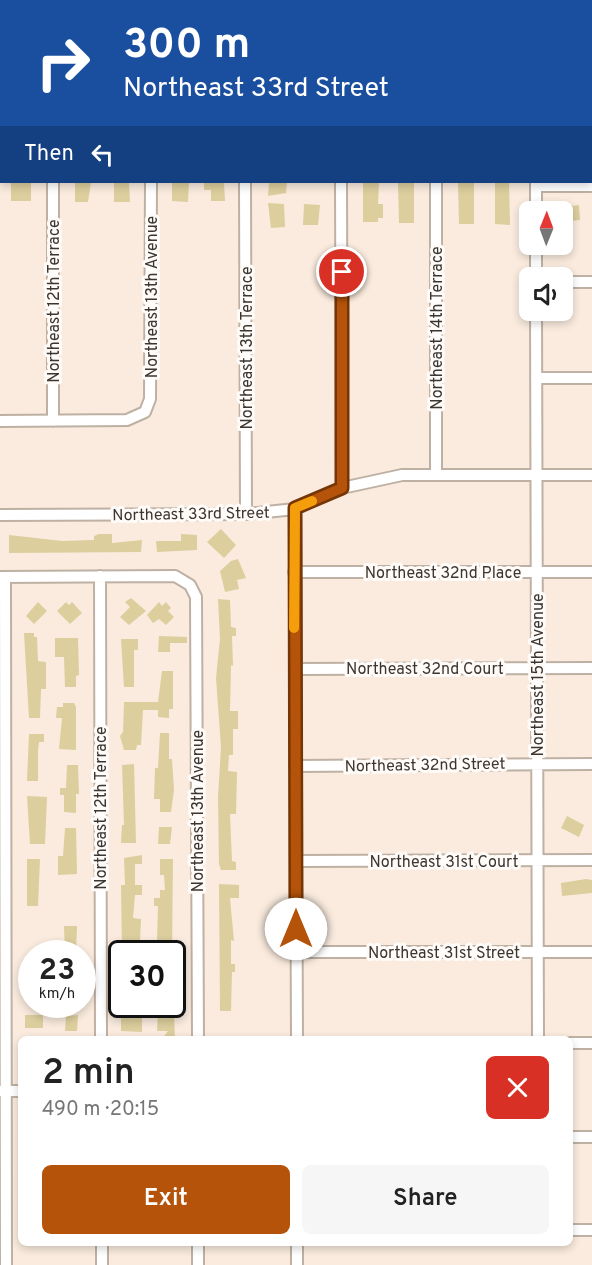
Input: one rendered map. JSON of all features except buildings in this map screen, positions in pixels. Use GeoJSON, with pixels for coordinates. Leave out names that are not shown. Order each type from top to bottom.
{"type":"FeatureCollection","features":[{"type":"Feature","properties":{"kind":"street","name":"Northeast 12th Terrace"},"geometry":{"type":"LineString","coordinates":[[53,183],[53,421]]}},
{"type":"Feature","properties":{"kind":"street","name":"Northeast 13th Avenue"},"geometry":{"type":"LineString","coordinates":[[53,421],[127,420],[145,412],[150,399],[151,183]]}},
{"type":"Feature","properties":{"kind":"street","name":"Northeast 13th Terrace"},"geometry":{"type":"LineString","coordinates":[[245,183],[246,514]]}},
{"type":"Feature","properties":{"kind":"street"},"geometry":{"type":"LineString","coordinates":[[341,183],[342,488]]}},
{"type":"Feature","properties":{"kind":"street","name":"Northeast 14th Terrace"},"geometry":{"type":"LineString","coordinates":[[436,183],[436,475]]}},
{"type":"Feature","properties":{"kind":"street"},"geometry":{"type":"LineString","coordinates":[[536,201],[536,184],[592,186]]}},
{"type":"Feature","properties":{"kind":"street"},"geometry":{"type":"LineString","coordinates":[[573,282],[592,282]]}},
{"type":"Feature","properties":{"kind":"street","name":"Northeast 15th Avenue"},"geometry":{"type":"LineString","coordinates":[[536,321],[538,1036]]}},
{"type":"Feature","properties":{"kind":"street"},"geometry":{"type":"LineString","coordinates":[[536,378],[592,378]]}},
{"type":"Feature","properties":{"kind":"street"},"geometry":{"type":"LineString","coordinates":[[0,421],[53,421]]}},
{"type":"Feature","properties":{"kind":"street","name":"Northeast 33rd Street"},"geometry":{"type":"LineString","coordinates":[[0,515],[246,514],[295,508],[342,488],[402,475],[592,475]]}},
{"type":"Feature","properties":{"kind":"street"},"geometry":{"type":"LineString","coordinates":[[295,508],[297,1036]]}},
{"type":"Feature","properties":{"kind":"street","name":"Northeast 32nd Place"},"geometry":{"type":"LineString","coordinates":[[294,572],[592,572]]}},
{"type":"Feature","properties":{"kind":"street","name":"Northeast 12th Terrace"},"geometry":{"type":"LineString","coordinates":[[100,576],[100,1036]]}},
{"type":"Feature","properties":{"kind":"street","name":"Northeast 13th Avenue"},"geometry":{"type":"LineString","coordinates":[[100,576],[175,576],[190,585],[196,597],[198,1036]]}},
{"type":"Feature","properties":{"kind":"street"},"geometry":{"type":"LineString","coordinates":[[6,1265],[3,1091],[2,577],[100,576]]}},
{"type":"Feature","properties":{"kind":"street","name":"Northeast 32nd Court"},"geometry":{"type":"LineString","coordinates":[[295,669],[592,668]]}},
{"type":"Feature","properties":{"kind":"street","name":"Northeast 32nd Street"},"geometry":{"type":"LineString","coordinates":[[295,766],[592,764]]}},
{"type":"Feature","properties":{"kind":"street","name":"Northeast 31st Court"},"geometry":{"type":"LineString","coordinates":[[296,861],[592,860]]}},
{"type":"Feature","properties":{"kind":"street","name":"Northeast 31st Street"},"geometry":{"type":"LineString","coordinates":[[296,952],[592,952]]}},
{"type":"Feature","properties":{"kind":"street"},"geometry":{"type":"LineString","coordinates":[[573,1043],[592,1043]]}},
{"type":"Feature","properties":{"kind":"street"},"geometry":{"type":"LineString","coordinates":[[573,1137],[592,1137]]}},
{"type":"Feature","properties":{"kind":"street"},"geometry":{"type":"LineString","coordinates":[[573,1230],[592,1230]]}},
{"type":"Feature","properties":{"kind":"street"},"geometry":{"type":"LineString","coordinates":[[102,1246],[102,1265]]}},
{"type":"Feature","properties":{"kind":"street"},"geometry":{"type":"LineString","coordinates":[[198,1246],[198,1265]]}},
{"type":"Feature","properties":{"kind":"street"},"geometry":{"type":"LineString","coordinates":[[297,1246],[297,1265]]}},
{"type":"Feature","properties":{"kind":"slow traffic"},"geometry":{"type":"LineString","coordinates":[[294,628],[295,508],[312,501]]}},
{"type":"Feature","properties":{"kind":"route"},"geometry":{"type":"LineString","coordinates":[[296,929],[295,508],[342,488],[342,272]]}}]}
